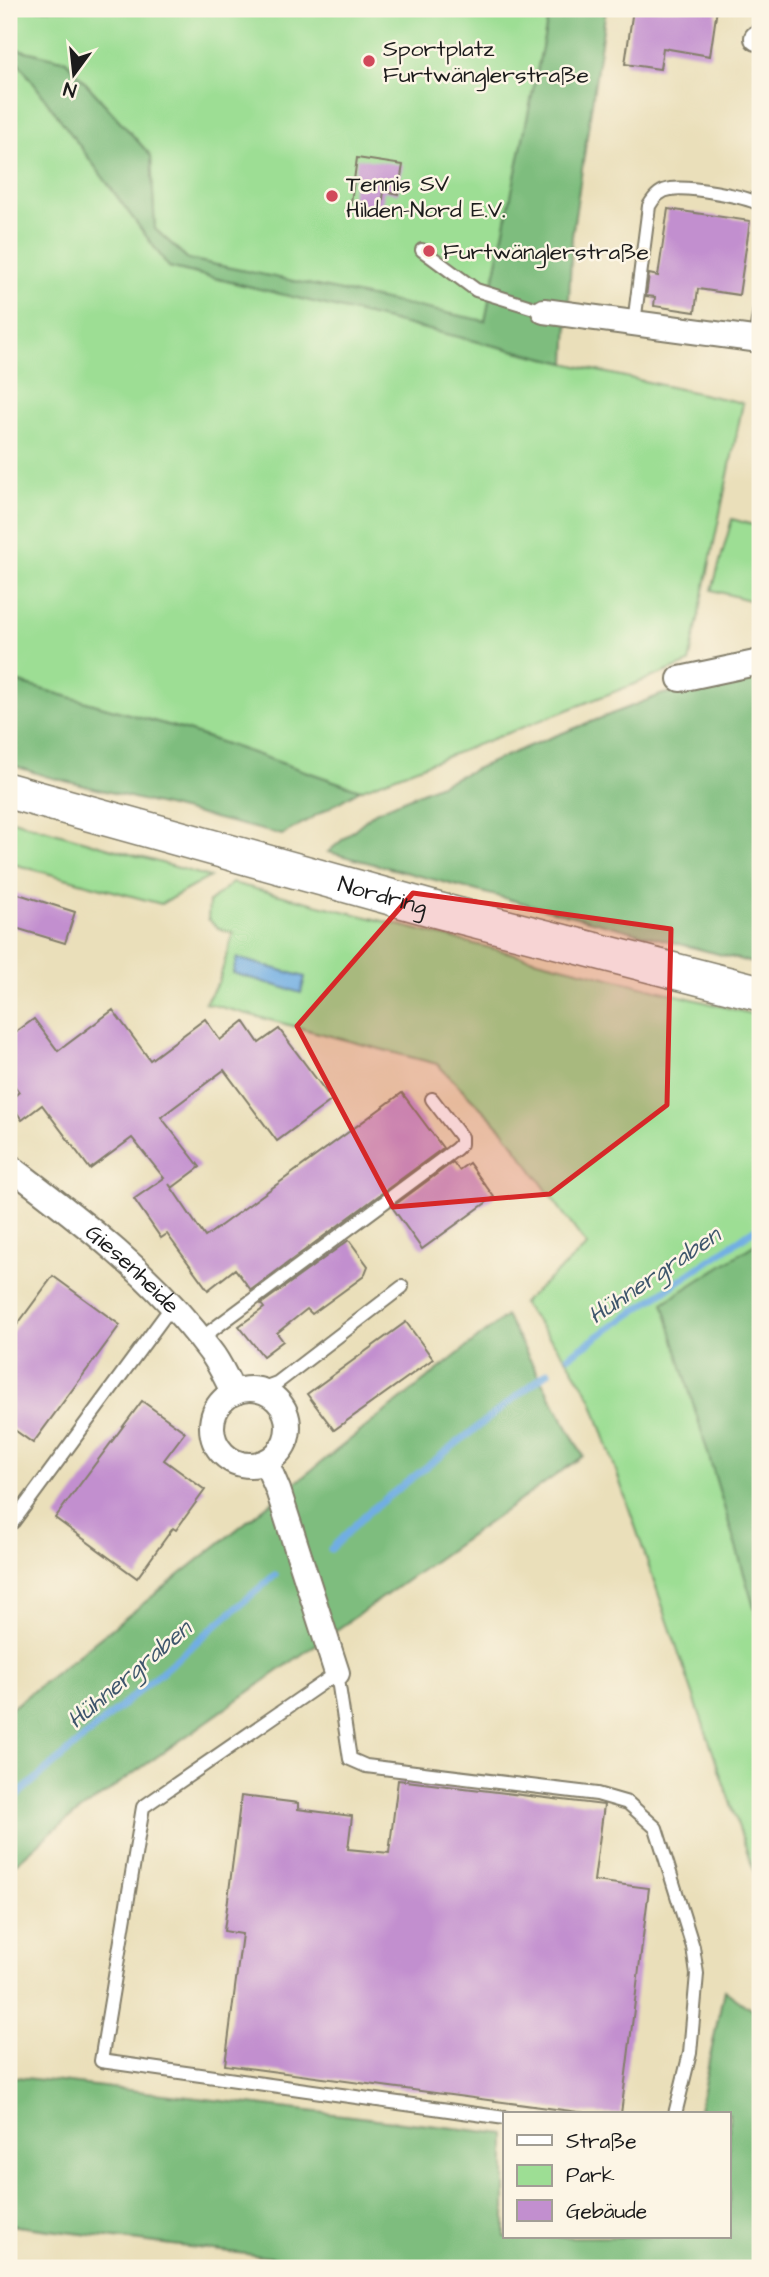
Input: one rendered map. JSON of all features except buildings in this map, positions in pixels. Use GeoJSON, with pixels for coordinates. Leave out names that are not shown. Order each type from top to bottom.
{"type":"FeatureCollection","features":[{"type":"Feature","properties":{"kind":"main road","name":"Nordring"},"geometry":{"type":"LineString","coordinates":[[9,791],[291,870],[760,993]]}},
{"type":"Feature","properties":{"kind":"street"},"geometry":{"type":"LineString","coordinates":[[544,310],[758,340]]}},
{"type":"Feature","properties":{"kind":"street"},"geometry":{"type":"LineString","coordinates":[[680,679],[760,662]]}},
{"type":"Feature","properties":{"kind":"street","name":"Giesenheide"},"geometry":{"type":"LineString","coordinates":[[9,1166],[118,1252],[172,1306],[246,1391]]}},
{"type":"Feature","properties":{"kind":"street"},"geometry":{"type":"LineString","coordinates":[[246,1391],[269,1394],[285,1411],[288,1423],[284,1446],[276,1456],[253,1465],[240,1464],[219,1449],[212,1424],[223,1401],[246,1391]]}},
{"type":"Feature","properties":{"kind":"street"},"geometry":{"type":"LineString","coordinates":[[266,1462],[278,1490],[337,1673]]}},
{"type":"Feature","properties":{"kind":"lane"},"geometry":{"type":"LineString","coordinates":[[634,323],[649,205],[656,195],[669,189],[695,190],[760,204]]}},
{"type":"Feature","properties":{"kind":"lane"},"geometry":{"type":"LineString","coordinates":[[422,250],[476,290],[544,310]]}},
{"type":"Feature","properties":{"kind":"lane"},"geometry":{"type":"LineString","coordinates":[[758,340],[760,307]]}},
{"type":"Feature","properties":{"kind":"lane"},"geometry":{"type":"LineString","coordinates":[[200,1339],[461,1144],[461,1137],[432,1099]]}},
{"type":"Feature","properties":{"kind":"lane"},"geometry":{"type":"LineString","coordinates":[[246,1391],[277,1383],[402,1287]]}},
{"type":"Feature","properties":{"kind":"lane"},"geometry":{"type":"LineString","coordinates":[[9,1519],[13,1522],[172,1306]]}},
{"type":"Feature","properties":{"kind":"lane"},"geometry":{"type":"LineString","coordinates":[[503,2118],[101,2061],[143,1807],[337,1673],[350,1759],[366,1766],[597,1794],[628,1802],[656,1828],[693,1947],[697,1974],[690,2053],[675,2112]]}},
{"type":"Feature","properties":{"kind":"highlighted area"},"geometry":{"type":"Polygon","coordinates":[[[413,893],[671,929],[667,1105],[550,1194],[393,1207],[297,1026],[413,893]]]}},
{"type":"Feature","properties":{"kind":"green space","name":"Tennis SV Hilden-Nord E.V."},"geometry":{"type":"Polygon","coordinates":[[[9,9],[550,9],[485,322],[188,259],[155,229],[151,156],[66,61],[9,47],[9,9]]]}},
{"type":"Feature","properties":{"kind":"green space"},"geometry":{"type":"Polygon","coordinates":[[[550,9],[606,9],[572,236],[566,363],[169,267],[9,53],[9,47],[66,61],[151,156],[155,229],[188,259],[485,321],[550,9]]]}},
{"type":"Feature","properties":{"kind":"green space"},"geometry":{"type":"Polygon","coordinates":[[[9,53],[169,267],[598,371],[743,403],[689,663],[360,790],[185,730],[9,680],[9,53]]]}},
{"type":"Feature","properties":{"kind":"green space"},"geometry":{"type":"Polygon","coordinates":[[[732,519],[760,527],[760,603],[712,590],[732,519]]]}},
{"type":"Feature","properties":{"kind":"green space"},"geometry":{"type":"Polygon","coordinates":[[[9,680],[185,730],[360,790],[282,835],[45,776],[9,764],[9,680]]]}},
{"type":"Feature","properties":{"kind":"green space"},"geometry":{"type":"Polygon","coordinates":[[[760,680],[760,965],[328,852],[375,812],[529,746],[663,694],[760,680]]]}},
{"type":"Feature","properties":{"kind":"green space"},"geometry":{"type":"Polygon","coordinates":[[[9,819],[210,877],[161,904],[9,863],[9,819]]]}},
{"type":"Feature","properties":{"kind":"green space"},"geometry":{"type":"Polygon","coordinates":[[[232,883],[760,1016],[760,1241],[664,1304],[760,1627],[760,1889],[591,1398],[569,1362],[522,1303],[587,1246],[503,1130],[437,1064],[205,1003],[219,981],[233,933],[218,928],[208,919],[209,902],[232,883]]]}},
{"type":"Feature","properties":{"kind":"green space"},"geometry":{"type":"Polygon","coordinates":[[[760,1241],[760,1627],[663,1303],[760,1241]]]}},
{"type":"Feature","properties":{"kind":"green space"},"geometry":{"type":"Polygon","coordinates":[[[506,1316],[583,1456],[56,1828],[9,1869],[9,1710],[506,1316]]]}},
{"type":"Feature","properties":{"kind":"green space"},"geometry":{"type":"Polygon","coordinates":[[[724,1990],[760,2016],[760,2268],[360,2268],[9,2225],[9,2076],[503,2134],[503,2238],[730,2238],[730,2112],[698,2112],[724,1990]]]}},
{"type":"Feature","properties":{"kind":"water"},"geometry":{"type":"Polygon","coordinates":[[[237,958],[305,977],[301,993],[233,973],[237,958]]]}},
{"type":"Feature","properties":{"kind":"waterway","name":"Hühnergraben"},"geometry":{"type":"LineString","coordinates":[[569,1356],[760,1226]]}},
{"type":"Feature","properties":{"kind":"waterway","name":"Hühnergraben"},"geometry":{"type":"LineString","coordinates":[[331,1549],[366,1514],[548,1372]]}},
{"type":"Feature","properties":{"kind":"waterway","name":"Hühnergraben"},"geometry":{"type":"LineString","coordinates":[[9,1802],[275,1575]]}},
{"type":"Feature","properties":{"kind":"place","name":"Sportplatz Furtwänglerstraße"},"geometry":{"type":"Point","coordinates":[369,61]}},
{"type":"Feature","properties":{"kind":"place","name":"Tennis SV Hilden-Nord E.V."},"geometry":{"type":"Point","coordinates":[332,196]}},
{"type":"Feature","properties":{"kind":"place","name":"Furtwänglerstraße"},"geometry":{"type":"Point","coordinates":[429,251]}}]}
